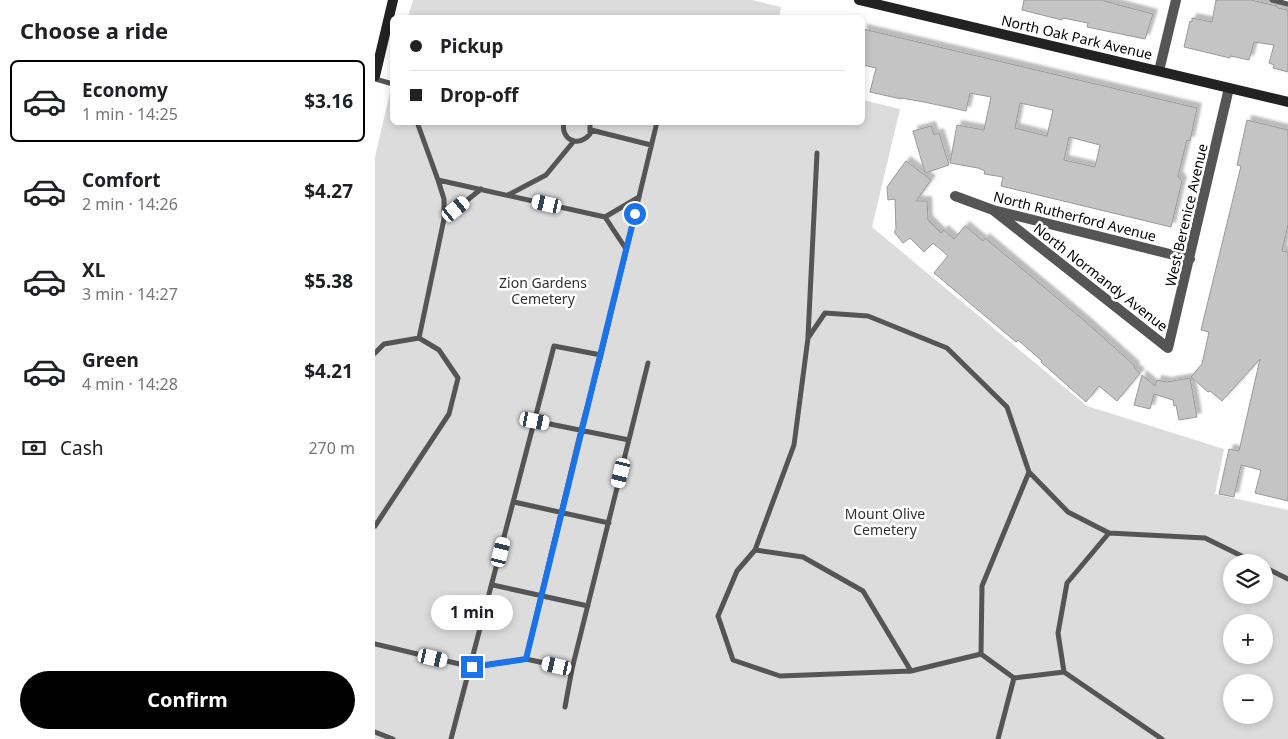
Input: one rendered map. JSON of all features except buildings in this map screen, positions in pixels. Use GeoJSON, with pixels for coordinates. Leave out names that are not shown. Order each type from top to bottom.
{"type":"FeatureCollection","features":[{"type":"Feature","properties":{"kind":"street"},"geometry":{"type":"LineString","coordinates":[[375,77],[393,0]]}},
{"type":"Feature","properties":{"kind":"street","name":"North Oak Park Avenue"},"geometry":{"type":"LineString","coordinates":[[859,0],[1288,102]]}},
{"type":"Feature","properties":{"kind":"street"},"geometry":{"type":"LineString","coordinates":[[1159,71],[1176,0]]}},
{"type":"Feature","properties":{"kind":"street","name":"West Berenice Avenue"},"geometry":{"type":"LineString","coordinates":[[1169,348],[1229,88]]}},
{"type":"Feature","properties":{"kind":"street","name":"North Rutherford Avenue"},"geometry":{"type":"LineString","coordinates":[[955,196],[993,210],[1190,259]]}},
{"type":"Feature","properties":{"kind":"street","name":"North Normandy Avenue"},"geometry":{"type":"LineString","coordinates":[[993,210],[1169,348]]}},
{"type":"Feature","properties":{"kind":"lane"},"geometry":{"type":"LineString","coordinates":[[1271,0],[1288,4]]}},
{"type":"Feature","properties":{"kind":"lane"},"geometry":{"type":"LineString","coordinates":[[375,77],[390,83]]}},
{"type":"Feature","properties":{"kind":"lane"},"geometry":{"type":"LineString","coordinates":[[418,125],[444,199],[444,219],[419,338]]}},
{"type":"Feature","properties":{"kind":"lane"},"geometry":{"type":"LineString","coordinates":[[563,125],[566,136],[574,141],[583,140],[590,134],[590,125]]}},
{"type":"Feature","properties":{"kind":"lane"},"geometry":{"type":"LineString","coordinates":[[526,659],[656,125]]}},
{"type":"Feature","properties":{"kind":"lane"},"geometry":{"type":"LineString","coordinates":[[591,130],[651,145]]}},
{"type":"Feature","properties":{"kind":"lane"},"geometry":{"type":"LineString","coordinates":[[508,196],[546,175],[574,141]]}},
{"type":"Feature","properties":{"kind":"lane"},"geometry":{"type":"LineString","coordinates":[[817,153],[808,338],[794,446],[755,550],[737,571],[718,616],[733,660],[780,676],[911,671],[981,654]]}},
{"type":"Feature","properties":{"kind":"lane"},"geometry":{"type":"LineString","coordinates":[[438,180],[605,217],[639,197]]}},
{"type":"Feature","properties":{"kind":"lane"},"geometry":{"type":"LineString","coordinates":[[444,219],[481,189]]}},
{"type":"Feature","properties":{"kind":"lane"},"geometry":{"type":"LineString","coordinates":[[605,217],[626,249]]}},
{"type":"Feature","properties":{"kind":"lane"},"geometry":{"type":"LineString","coordinates":[[808,338],[825,313],[868,316],[947,348],[1007,407],[1029,472],[1068,512],[1109,533],[1205,538],[1238,554]]}},
{"type":"Feature","properties":{"kind":"lane"},"geometry":{"type":"LineString","coordinates":[[375,353],[384,344],[419,338],[439,350],[458,378],[449,414],[375,526]]}},
{"type":"Feature","properties":{"kind":"lane"},"geometry":{"type":"LineString","coordinates":[[451,739],[472,667],[554,346],[601,355]]}},
{"type":"Feature","properties":{"kind":"lane"},"geometry":{"type":"LineString","coordinates":[[565,707],[572,669],[649,363]]}},
{"type":"Feature","properties":{"kind":"lane"},"geometry":{"type":"LineString","coordinates":[[535,421],[629,440]]}},
{"type":"Feature","properties":{"kind":"lane"},"geometry":{"type":"LineString","coordinates":[[981,654],[982,586],[1029,472]]}},
{"type":"Feature","properties":{"kind":"lane"},"geometry":{"type":"LineString","coordinates":[[514,502],[609,523]]}},
{"type":"Feature","properties":{"kind":"lane"},"geometry":{"type":"LineString","coordinates":[[1064,672],[1058,633],[1067,583],[1109,533]]}},
{"type":"Feature","properties":{"kind":"lane"},"geometry":{"type":"LineString","coordinates":[[755,550],[803,557],[863,591],[911,671]]}},
{"type":"Feature","properties":{"kind":"lane"},"geometry":{"type":"LineString","coordinates":[[1273,572],[1288,579]]}},
{"type":"Feature","properties":{"kind":"lane"},"geometry":{"type":"LineString","coordinates":[[493,586],[588,606]]}},
{"type":"Feature","properties":{"kind":"lane"},"geometry":{"type":"LineString","coordinates":[[375,644],[472,667],[526,659],[572,669]]}},
{"type":"Feature","properties":{"kind":"lane"},"geometry":{"type":"LineString","coordinates":[[981,654],[1013,678],[1064,672],[1162,739]]}},
{"type":"Feature","properties":{"kind":"lane"},"geometry":{"type":"LineString","coordinates":[[998,739],[1013,678]]}},
{"type":"Feature","properties":{"kind":"lane"},"geometry":{"type":"LineString","coordinates":[[375,732],[393,739]]}},
{"type":"Feature","properties":{"kind":"green space"},"geometry":{"type":"Polygon","coordinates":[[[413,0],[752,0],[781,7],[780,15],[409,15],[413,0]]]}},
{"type":"Feature","properties":{"kind":"green space"},"geometry":{"type":"Polygon","coordinates":[[[390,93],[390,125],[865,125],[865,100],[900,109],[872,227],[1087,406],[1224,449],[1215,494],[1288,510],[1288,739],[375,739],[375,157],[390,93]]]}},
{"type":"Feature","properties":{"kind":"route"},"geometry":{"type":"LineString","coordinates":[[472,667],[526,659],[635,214]]}},
{"type":"Feature","properties":{"kind":"park label","name":"Zion Gardens Cemetery"},"geometry":{"type":"Point","coordinates":[543,290]}},
{"type":"Feature","properties":{"kind":"park label","name":"Mount Olive Cemetery"},"geometry":{"type":"Point","coordinates":[885,522]}}]}
